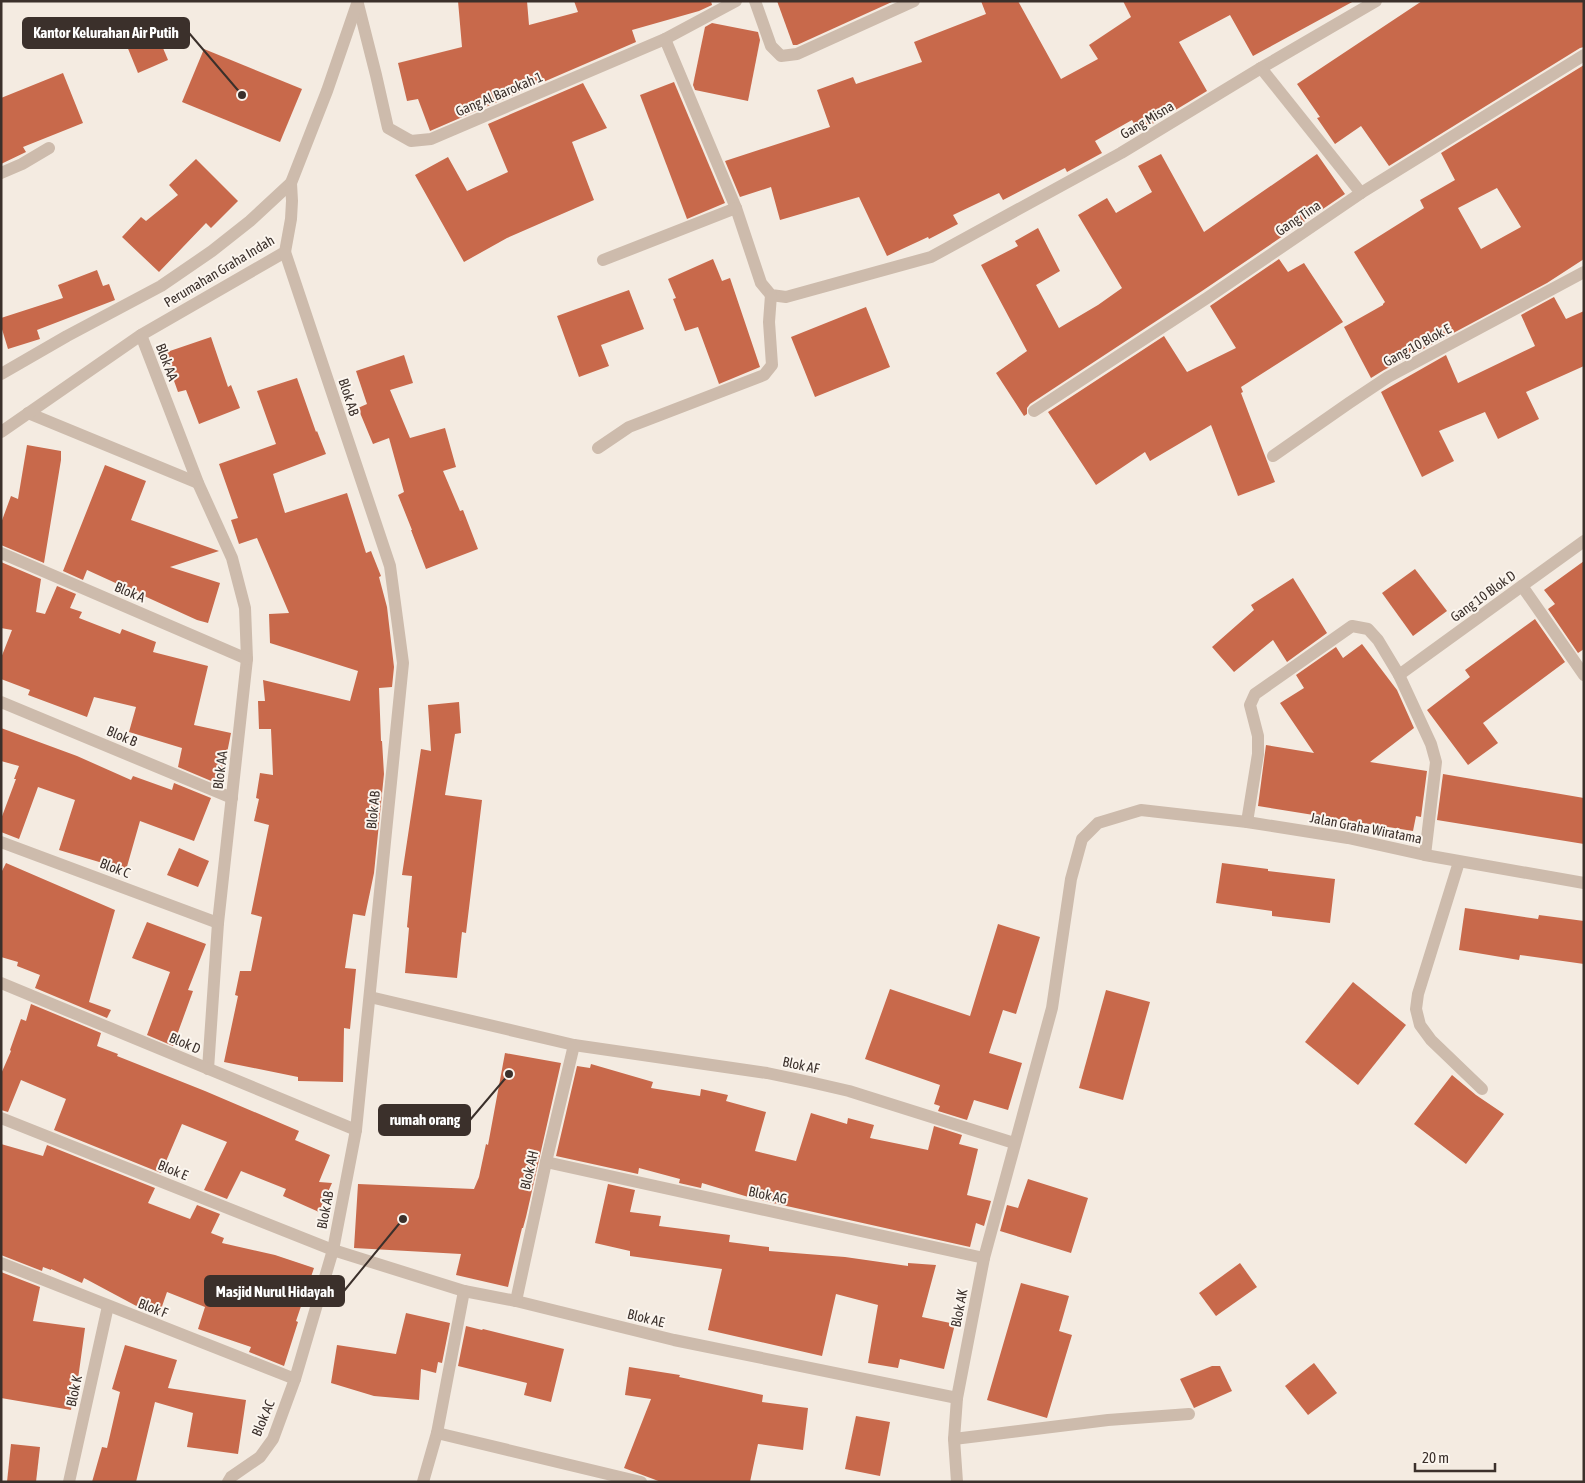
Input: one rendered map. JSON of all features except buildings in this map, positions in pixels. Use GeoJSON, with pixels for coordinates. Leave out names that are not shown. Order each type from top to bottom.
{"type":"FeatureCollection","features":[{"type":"Feature","properties":{"kind":"street","name":"Gang Al Barokah 1"},"geometry":{"type":"LineString","coordinates":[[358,3],[388,128],[411,141],[431,139],[665,39],[736,1]]}},
{"type":"Feature","properties":{"kind":"street"},"geometry":{"type":"LineString","coordinates":[[755,1],[771,46],[781,56],[798,54],[914,1]]}},
{"type":"Feature","properties":{"kind":"street","name":"Gang Misna"},"geometry":{"type":"LineString","coordinates":[[771,295],[786,297],[931,257],[1121,154],[1260,68],[1376,1]]}},
{"type":"Feature","properties":{"kind":"street","name":"Perumahan Graha Indah"},"geometry":{"type":"LineString","coordinates":[[1,432],[141,335],[285,252],[292,219],[291,183],[327,91],[358,3]]}},
{"type":"Feature","properties":{"kind":"street"},"geometry":{"type":"LineString","coordinates":[[598,448],[629,427],[764,374],[772,365],[769,322],[771,295],[761,284],[736,208],[665,39]]}},
{"type":"Feature","properties":{"kind":"street","name":"Gang Tina"},"geometry":{"type":"LineString","coordinates":[[1034,411],[1207,298],[1361,193],[1584,55]]}},
{"type":"Feature","properties":{"kind":"street"},"geometry":{"type":"LineString","coordinates":[[1260,68],[1361,193]]}},
{"type":"Feature","properties":{"kind":"street"},"geometry":{"type":"LineString","coordinates":[[1,173],[22,164],[49,148]]}},
{"type":"Feature","properties":{"kind":"street"},"geometry":{"type":"LineString","coordinates":[[1,374],[161,286],[250,222],[291,183]]}},
{"type":"Feature","properties":{"kind":"street"},"geometry":{"type":"LineString","coordinates":[[603,260],[736,208]]}},
{"type":"Feature","properties":{"kind":"street","name":"Blok AB"},"geometry":{"type":"LineString","coordinates":[[285,252],[390,566],[403,663],[356,1130],[333,1250],[295,1379]]}},
{"type":"Feature","properties":{"kind":"street","name":"Gang 10 Blok E"},"geometry":{"type":"LineString","coordinates":[[1273,456],[1388,377],[1584,272]]}},
{"type":"Feature","properties":{"kind":"street","name":"Blok AA"},"geometry":{"type":"LineString","coordinates":[[141,335],[198,483],[232,558],[245,608],[247,659],[218,923],[208,1069]]}},
{"type":"Feature","properties":{"kind":"street"},"geometry":{"type":"LineString","coordinates":[[28,412],[198,483]]}},
{"type":"Feature","properties":{"kind":"street","name":"Gang 10 Blok D"},"geometry":{"type":"LineString","coordinates":[[1399,675],[1584,541]]}},
{"type":"Feature","properties":{"kind":"street","name":"Blok A"},"geometry":{"type":"LineString","coordinates":[[1,553],[247,659]]}},
{"type":"Feature","properties":{"kind":"street"},"geometry":{"type":"LineString","coordinates":[[1522,586],[1584,676]]}},
{"type":"Feature","properties":{"kind":"street"},"geometry":{"type":"LineString","coordinates":[[1247,822],[1258,754],[1258,736],[1250,705],[1255,694],[1352,626],[1368,629],[1378,640],[1399,675],[1431,744],[1436,762],[1425,856]]}},
{"type":"Feature","properties":{"kind":"street","name":"Blok B"},"geometry":{"type":"LineString","coordinates":[[1,702],[232,798]]}},
{"type":"Feature","properties":{"kind":"street","name":"Jalan Graha Wiratama"},"geometry":{"type":"LineString","coordinates":[[1141,810],[1247,822],[1348,838],[1425,856],[1584,883]]}},
{"type":"Feature","properties":{"kind":"street","name":"Blok AK"},"geometry":{"type":"LineString","coordinates":[[957,1482],[954,1439],[957,1398],[984,1258],[1052,1008],[1071,879],[1082,839],[1098,823],[1141,810]]}},
{"type":"Feature","properties":{"kind":"street","name":"Blok C"},"geometry":{"type":"LineString","coordinates":[[1,842],[218,923]]}},
{"type":"Feature","properties":{"kind":"street"},"geometry":{"type":"LineString","coordinates":[[1459,862],[1418,994],[1416,1009],[1420,1025],[1431,1040],[1482,1089]]}},
{"type":"Feature","properties":{"kind":"street","name":"Blok D"},"geometry":{"type":"LineString","coordinates":[[1,983],[356,1130]]}},
{"type":"Feature","properties":{"kind":"street","name":"Blok AF"},"geometry":{"type":"LineString","coordinates":[[370,997],[574,1045],[767,1073],[810,1082],[849,1091],[1014,1144]]}},
{"type":"Feature","properties":{"kind":"street","name":"Blok AH"},"geometry":{"type":"LineString","coordinates":[[516,1301],[574,1045]]}},
{"type":"Feature","properties":{"kind":"street","name":"Blok E"},"geometry":{"type":"LineString","coordinates":[[1,1118],[333,1250]]}},
{"type":"Feature","properties":{"kind":"street","name":"Blok AG"},"geometry":{"type":"LineString","coordinates":[[546,1162],[984,1258]]}},
{"type":"Feature","properties":{"kind":"street","name":"Blok AE"},"geometry":{"type":"LineString","coordinates":[[333,1250],[464,1291],[516,1301],[674,1340],[957,1398]]}},
{"type":"Feature","properties":{"kind":"street","name":"Blok F"},"geometry":{"type":"LineString","coordinates":[[1,1263],[295,1379]]}},
{"type":"Feature","properties":{"kind":"street"},"geometry":{"type":"LineString","coordinates":[[423,1482],[437,1433],[464,1291]]}},
{"type":"Feature","properties":{"kind":"street","name":"Blok K"},"geometry":{"type":"LineString","coordinates":[[69,1482],[108,1306]]}},
{"type":"Feature","properties":{"kind":"street","name":"Blok AC"},"geometry":{"type":"LineString","coordinates":[[228,1482],[231,1476],[260,1457],[273,1439],[295,1379]]}},
{"type":"Feature","properties":{"kind":"street"},"geometry":{"type":"LineString","coordinates":[[954,1439],[1108,1420],[1189,1414]]}},
{"type":"Feature","properties":{"kind":"street"},"geometry":{"type":"LineString","coordinates":[[437,1433],[641,1482]]}},
{"type":"Feature","properties":{"kind":"place","name":"Kantor Kelurahan Air Putih"},"geometry":{"type":"Point","coordinates":[242,95]}},
{"type":"Feature","properties":{"kind":"place","name":"rumah orang"},"geometry":{"type":"Point","coordinates":[509,1074]}},
{"type":"Feature","properties":{"kind":"place","name":"Masjid Nurul Hidayah"},"geometry":{"type":"Point","coordinates":[403,1219]}}]}
